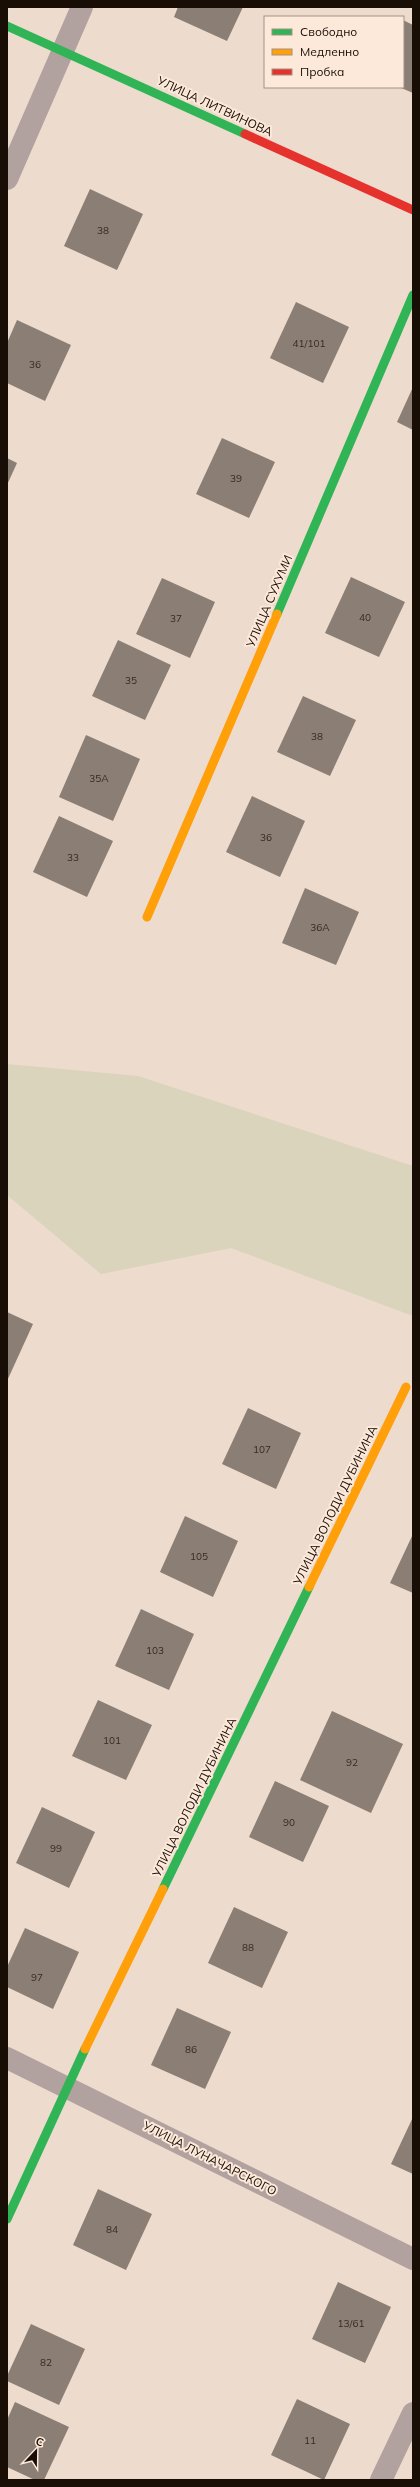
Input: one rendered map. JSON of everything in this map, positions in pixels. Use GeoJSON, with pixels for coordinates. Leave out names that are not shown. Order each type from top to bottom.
{"type":"FeatureCollection","features":[{"type":"Feature","properties":{"kind":"street"},"geometry":{"type":"LineString","coordinates":[[7,179],[62,49],[82,7]]}},
{"type":"Feature","properties":{"kind":"street","name":"УЛИЦА ЛИТВИНОВА"},"geometry":{"type":"LineString","coordinates":[[7,26],[62,49],[413,210]]}},
{"type":"Feature","properties":{"kind":"street","name":"УЛИЦА СУХУМИ"},"geometry":{"type":"LineString","coordinates":[[146,917],[413,296]]}},
{"type":"Feature","properties":{"kind":"street","name":"УЛИЦА ВОЛОДИ ДУБИНИНА"},"geometry":{"type":"LineString","coordinates":[[7,2219],[67,2087],[406,1387]]}},
{"type":"Feature","properties":{"kind":"street","name":"УЛИЦА ЛУНАЧАРСКОГО"},"geometry":{"type":"LineString","coordinates":[[7,2058],[413,2259]]}},
{"type":"Feature","properties":{"kind":"street"},"geometry":{"type":"LineString","coordinates":[[381,2480],[413,2413]]}},
{"type":"Feature","properties":{"kind":"shaded area"},"geometry":{"type":"Polygon","coordinates":[[[7,1064],[138,1076],[413,1166],[413,1316],[231,1248],[101,1274],[7,1195],[7,1064]]]}},
{"type":"Feature","properties":{"kind":"building"},"geometry":{"type":"Polygon","coordinates":[[[178,7],[243,7],[227,41],[174,17],[178,7]]]}},
{"type":"Feature","properties":{"kind":"building"},"geometry":{"type":"Polygon","coordinates":[[[404,20],[413,25],[413,93],[401,88],[404,88],[404,20]]]}},
{"type":"Feature","properties":{"kind":"building"},"geometry":{"type":"Polygon","coordinates":[[[90,189],[143,214],[117,270],[64,246],[90,189]]]}},
{"type":"Feature","properties":{"kind":"building"},"geometry":{"type":"Polygon","coordinates":[[[296,302],[349,327],[323,383],[270,358],[296,302]]]}},
{"type":"Feature","properties":{"kind":"building"},"geometry":{"type":"Polygon","coordinates":[[[17,320],[71,345],[45,401],[7,383],[7,343],[17,320]]]}},
{"type":"Feature","properties":{"kind":"building"},"geometry":{"type":"Polygon","coordinates":[[[413,387],[413,430],[397,422],[413,387]]]}},
{"type":"Feature","properties":{"kind":"building"},"geometry":{"type":"Polygon","coordinates":[[[222,438],[275,462],[249,518],[196,494],[222,438]]]}},
{"type":"Feature","properties":{"kind":"building"},"geometry":{"type":"Polygon","coordinates":[[[7,458],[17,463],[7,485],[7,458]]]}},
{"type":"Feature","properties":{"kind":"building"},"geometry":{"type":"Polygon","coordinates":[[[351,577],[405,602],[379,657],[325,633],[351,577]]]}},
{"type":"Feature","properties":{"kind":"building"},"geometry":{"type":"Polygon","coordinates":[[[162,578],[215,602],[190,658],[136,634],[162,578]]]}},
{"type":"Feature","properties":{"kind":"building"},"geometry":{"type":"Polygon","coordinates":[[[118,640],[171,665],[145,720],[92,696],[118,640]]]}},
{"type":"Feature","properties":{"kind":"building"},"geometry":{"type":"Polygon","coordinates":[[[303,696],[356,720],[330,776],[277,752],[303,696]]]}},
{"type":"Feature","properties":{"kind":"building"},"geometry":{"type":"Polygon","coordinates":[[[86,735],[140,759],[113,821],[59,797],[86,735]]]}},
{"type":"Feature","properties":{"kind":"building"},"geometry":{"type":"Polygon","coordinates":[[[252,796],[305,821],[280,877],[226,852],[252,796]]]}},
{"type":"Feature","properties":{"kind":"building"},"geometry":{"type":"Polygon","coordinates":[[[59,816],[113,841],[87,897],[33,872],[59,816]]]}},
{"type":"Feature","properties":{"kind":"building"},"geometry":{"type":"Polygon","coordinates":[[[305,888],[359,912],[336,965],[282,943],[305,888]]]}},
{"type":"Feature","properties":{"kind":"building"},"geometry":{"type":"Polygon","coordinates":[[[7,1312],[33,1324],[7,1381],[7,1312]]]}},
{"type":"Feature","properties":{"kind":"building"},"geometry":{"type":"Polygon","coordinates":[[[248,1408],[301,1433],[276,1489],[222,1464],[248,1408]]]}},
{"type":"Feature","properties":{"kind":"building"},"geometry":{"type":"Polygon","coordinates":[[[185,1516],[238,1541],[213,1597],[160,1572],[185,1516]]]}},
{"type":"Feature","properties":{"kind":"building"},"geometry":{"type":"Polygon","coordinates":[[[413,1534],[413,1593],[390,1583],[413,1534]]]}},
{"type":"Feature","properties":{"kind":"building"},"geometry":{"type":"Polygon","coordinates":[[[141,1609],[194,1634],[169,1690],[115,1666],[141,1609]]]}},
{"type":"Feature","properties":{"kind":"building"},"geometry":{"type":"Polygon","coordinates":[[[98,1700],[152,1725],[126,1780],[72,1756],[98,1700]]]}},
{"type":"Feature","properties":{"kind":"building"},"geometry":{"type":"Polygon","coordinates":[[[332,1711],[403,1744],[371,1813],[300,1780],[332,1711]]]}},
{"type":"Feature","properties":{"kind":"building"},"geometry":{"type":"Polygon","coordinates":[[[275,1781],[329,1806],[303,1862],[249,1837],[275,1781]]]}},
{"type":"Feature","properties":{"kind":"building"},"geometry":{"type":"Polygon","coordinates":[[[42,1807],[95,1832],[69,1888],[16,1863],[42,1807]]]}},
{"type":"Feature","properties":{"kind":"building"},"geometry":{"type":"Polygon","coordinates":[[[234,1907],[288,1932],[262,1988],[208,1963],[234,1907]]]}},
{"type":"Feature","properties":{"kind":"building"},"geometry":{"type":"Polygon","coordinates":[[[25,1928],[79,1952],[53,2009],[7,1987],[7,1967],[25,1928]]]}},
{"type":"Feature","properties":{"kind":"building"},"geometry":{"type":"Polygon","coordinates":[[[177,2008],[231,2032],[205,2089],[151,2065],[177,2008]]]}},
{"type":"Feature","properties":{"kind":"building"},"geometry":{"type":"Polygon","coordinates":[[[413,2117],[413,2174],[391,2164],[413,2117]]]}},
{"type":"Feature","properties":{"kind":"building"},"geometry":{"type":"Polygon","coordinates":[[[98,2189],[152,2214],[126,2270],[73,2245],[98,2189]]]}},
{"type":"Feature","properties":{"kind":"building"},"geometry":{"type":"Polygon","coordinates":[[[338,2282],[391,2307],[365,2363],[312,2339],[338,2282]]]}},
{"type":"Feature","properties":{"kind":"building"},"geometry":{"type":"Polygon","coordinates":[[[31,2324],[85,2349],[59,2405],[7,2381],[7,2376],[31,2324]]]}},
{"type":"Feature","properties":{"kind":"building"},"geometry":{"type":"Polygon","coordinates":[[[297,2399],[350,2424],[324,2480],[271,2455],[297,2399]]]}},
{"type":"Feature","properties":{"kind":"building"},"geometry":{"type":"Polygon","coordinates":[[[15,2402],[69,2427],[44,2480],[35,2480],[7,2467],[7,2420],[15,2402]]]}},
{"type":"Feature","properties":{"kind":"traffic: fast"},"geometry":{"type":"LineString","coordinates":[[7,26],[245,134]]}},
{"type":"Feature","properties":{"kind":"traffic: fast"},"geometry":{"type":"LineString","coordinates":[[277,614],[413,295]]}},
{"type":"Feature","properties":{"kind":"traffic: fast"},"geometry":{"type":"LineString","coordinates":[[163,1889],[309,1587]]}},
{"type":"Feature","properties":{"kind":"traffic: fast"},"geometry":{"type":"LineString","coordinates":[[7,2219],[85,2049]]}},
{"type":"Feature","properties":{"kind":"traffic: slow"},"geometry":{"type":"LineString","coordinates":[[147,917],[277,614]]}},
{"type":"Feature","properties":{"kind":"traffic: slow"},"geometry":{"type":"LineString","coordinates":[[309,1587],[406,1387]]}},
{"type":"Feature","properties":{"kind":"traffic: slow"},"geometry":{"type":"LineString","coordinates":[[85,2049],[163,1889]]}},
{"type":"Feature","properties":{"kind":"traffic: jam"},"geometry":{"type":"LineString","coordinates":[[245,134],[413,210]]}}]}
